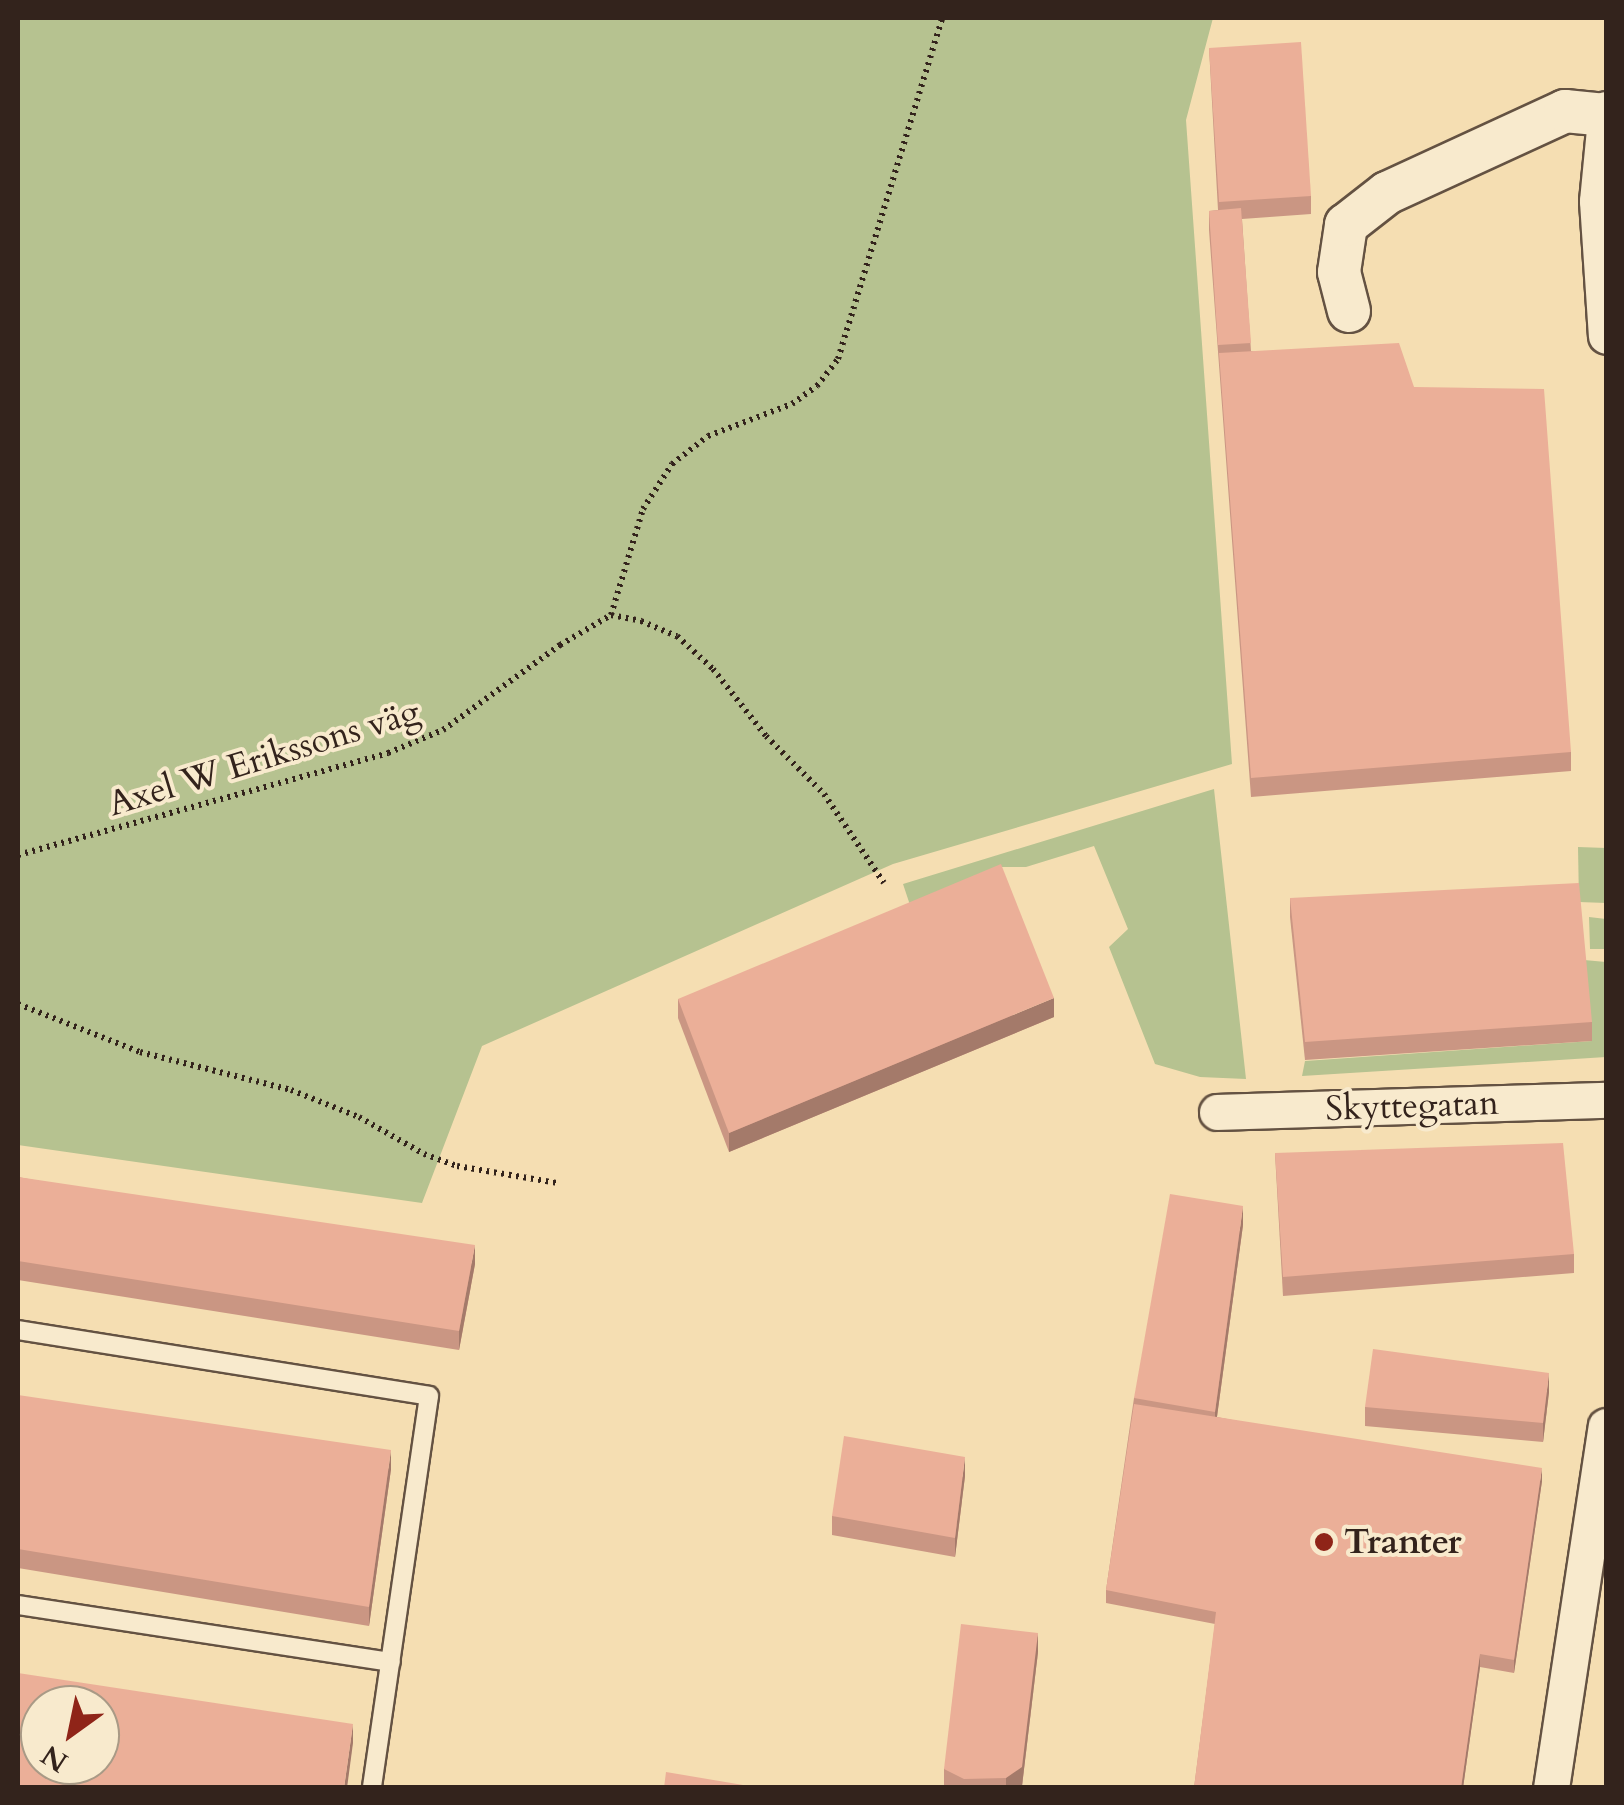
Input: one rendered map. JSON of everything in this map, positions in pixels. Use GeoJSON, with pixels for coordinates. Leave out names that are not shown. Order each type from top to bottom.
{"type":"FeatureCollection","features":[{"type":"Feature","properties":{"kind":"street"},"geometry":{"type":"LineString","coordinates":[[1348,310],[1340,272],[1346,225],[1387,193],[1565,110],[1606,112],[1597,201],[1606,336]]}},
{"type":"Feature","properties":{"kind":"street","name":"Skyttegatan"},"geometry":{"type":"LineString","coordinates":[[1217,1112],[1606,1100]]}},
{"type":"Feature","properties":{"kind":"street"},"geometry":{"type":"LineString","coordinates":[[1552,1788],[1606,1426]]}},
{"type":"Feature","properties":{"kind":"lane"},"geometry":{"type":"LineString","coordinates":[[18,1330],[429,1396],[372,1788]]}},
{"type":"Feature","properties":{"kind":"lane"},"geometry":{"type":"LineString","coordinates":[[18,1605],[390,1662]]}},
{"type":"Feature","properties":{"kind":"path"},"geometry":{"type":"LineString","coordinates":[[884,883],[824,794],[766,736],[713,669],[677,636],[641,621],[611,615],[644,509],[672,464],[708,436],[792,404],[817,386],[838,358],[942,18]]}},
{"type":"Feature","properties":{"kind":"path","name":"Axel W Erikssons väg"},"geometry":{"type":"LineString","coordinates":[[18,855],[388,754],[443,730],[560,645],[611,615]]}},
{"type":"Feature","properties":{"kind":"path"},"geometry":{"type":"LineString","coordinates":[[18,1004],[140,1052],[291,1090],[358,1117],[424,1154],[458,1166],[558,1182]]}},
{"type":"Feature","properties":{"kind":"green space"},"geometry":{"type":"Polygon","coordinates":[[[18,18],[1213,18],[1186,120],[1232,764],[893,864],[482,1046],[422,1203],[18,1145],[18,18]]]}},
{"type":"Feature","properties":{"kind":"green space"},"geometry":{"type":"Polygon","coordinates":[[[1214,789],[1246,1079],[1200,1077],[1155,1064],[1109,947],[1128,929],[1094,846],[1026,867],[1001,867],[910,905],[903,884],[1214,789]]]}},
{"type":"Feature","properties":{"kind":"green space"},"geometry":{"type":"Polygon","coordinates":[[[1578,847],[1606,848],[1606,903],[1579,902],[1578,847]]]}},
{"type":"Feature","properties":{"kind":"green space"},"geometry":{"type":"Polygon","coordinates":[[[1589,917],[1606,919],[1606,949],[1590,949],[1589,917]]]}},
{"type":"Feature","properties":{"kind":"green space"},"geometry":{"type":"Polygon","coordinates":[[[1584,960],[1606,962],[1606,1057],[1302,1076],[1305,1061],[1592,1041],[1584,960]]]}},
{"type":"Feature","properties":{"kind":"building"},"geometry":{"type":"Polygon","coordinates":[[[1301,42],[1311,196],[1219,202],[1209,48],[1301,42]]]}},
{"type":"Feature","properties":{"kind":"building"},"geometry":{"type":"Polygon","coordinates":[[[1241,208],[1251,343],[1218,345],[1209,211],[1241,208]]]}},
{"type":"Feature","properties":{"kind":"building"},"geometry":{"type":"Polygon","coordinates":[[[1399,343],[1414,387],[1544,389],[1571,752],[1251,778],[1219,353],[1399,343]]]}},
{"type":"Feature","properties":{"kind":"building"},"geometry":{"type":"Polygon","coordinates":[[[1001,864],[1054,998],[729,1133],[678,999],[1001,864]]]}},
{"type":"Feature","properties":{"kind":"building"},"geometry":{"type":"Polygon","coordinates":[[[1579,883],[1592,1022],[1305,1042],[1290,898],[1579,883]]]}},
{"type":"Feature","properties":{"kind":"building"},"geometry":{"type":"Polygon","coordinates":[[[1563,1143],[1574,1254],[1283,1277],[1275,1153],[1563,1143]]]}},
{"type":"Feature","properties":{"kind":"building"},"geometry":{"type":"Polygon","coordinates":[[[18,1177],[475,1245],[459,1331],[18,1261],[18,1177]]]}},
{"type":"Feature","properties":{"kind":"building"},"geometry":{"type":"Polygon","coordinates":[[[1170,1194],[1243,1206],[1215,1412],[1134,1398],[1170,1194]]]}},
{"type":"Feature","properties":{"kind":"building"},"geometry":{"type":"Polygon","coordinates":[[[1373,1349],[1549,1373],[1543,1423],[1365,1407],[1373,1349]]]}},
{"type":"Feature","properties":{"kind":"building"},"geometry":{"type":"Polygon","coordinates":[[[18,1395],[391,1450],[369,1607],[18,1549],[18,1395]]]}},
{"type":"Feature","properties":{"kind":"building","name":"Tranter"},"geometry":{"type":"Polygon","coordinates":[[[1134,1404],[1542,1468],[1514,1660],[1480,1654],[1461,1788],[1194,1788],[1216,1612],[1106,1590],[1134,1404]]]}},
{"type":"Feature","properties":{"kind":"building"},"geometry":{"type":"Polygon","coordinates":[[[844,1436],[965,1457],[955,1538],[832,1516],[844,1436]]]}},
{"type":"Feature","properties":{"kind":"building"},"geometry":{"type":"Polygon","coordinates":[[[961,1624],[1038,1633],[1022,1767],[1006,1778],[964,1779],[944,1769],[961,1624]]]}},
{"type":"Feature","properties":{"kind":"building"},"geometry":{"type":"Polygon","coordinates":[[[18,1673],[97,1685],[20,1685],[20,1785],[120,1785],[120,1689],[353,1724],[344,1788],[18,1788],[18,1673]]]}},
{"type":"Feature","properties":{"kind":"building"},"geometry":{"type":"Polygon","coordinates":[[[666,1772],[749,1786],[749,1788],[664,1788],[666,1772]]]}},
{"type":"Feature","properties":{"kind":"place","name":"Tranter"},"geometry":{"type":"Point","coordinates":[1324,1542]}}]}
